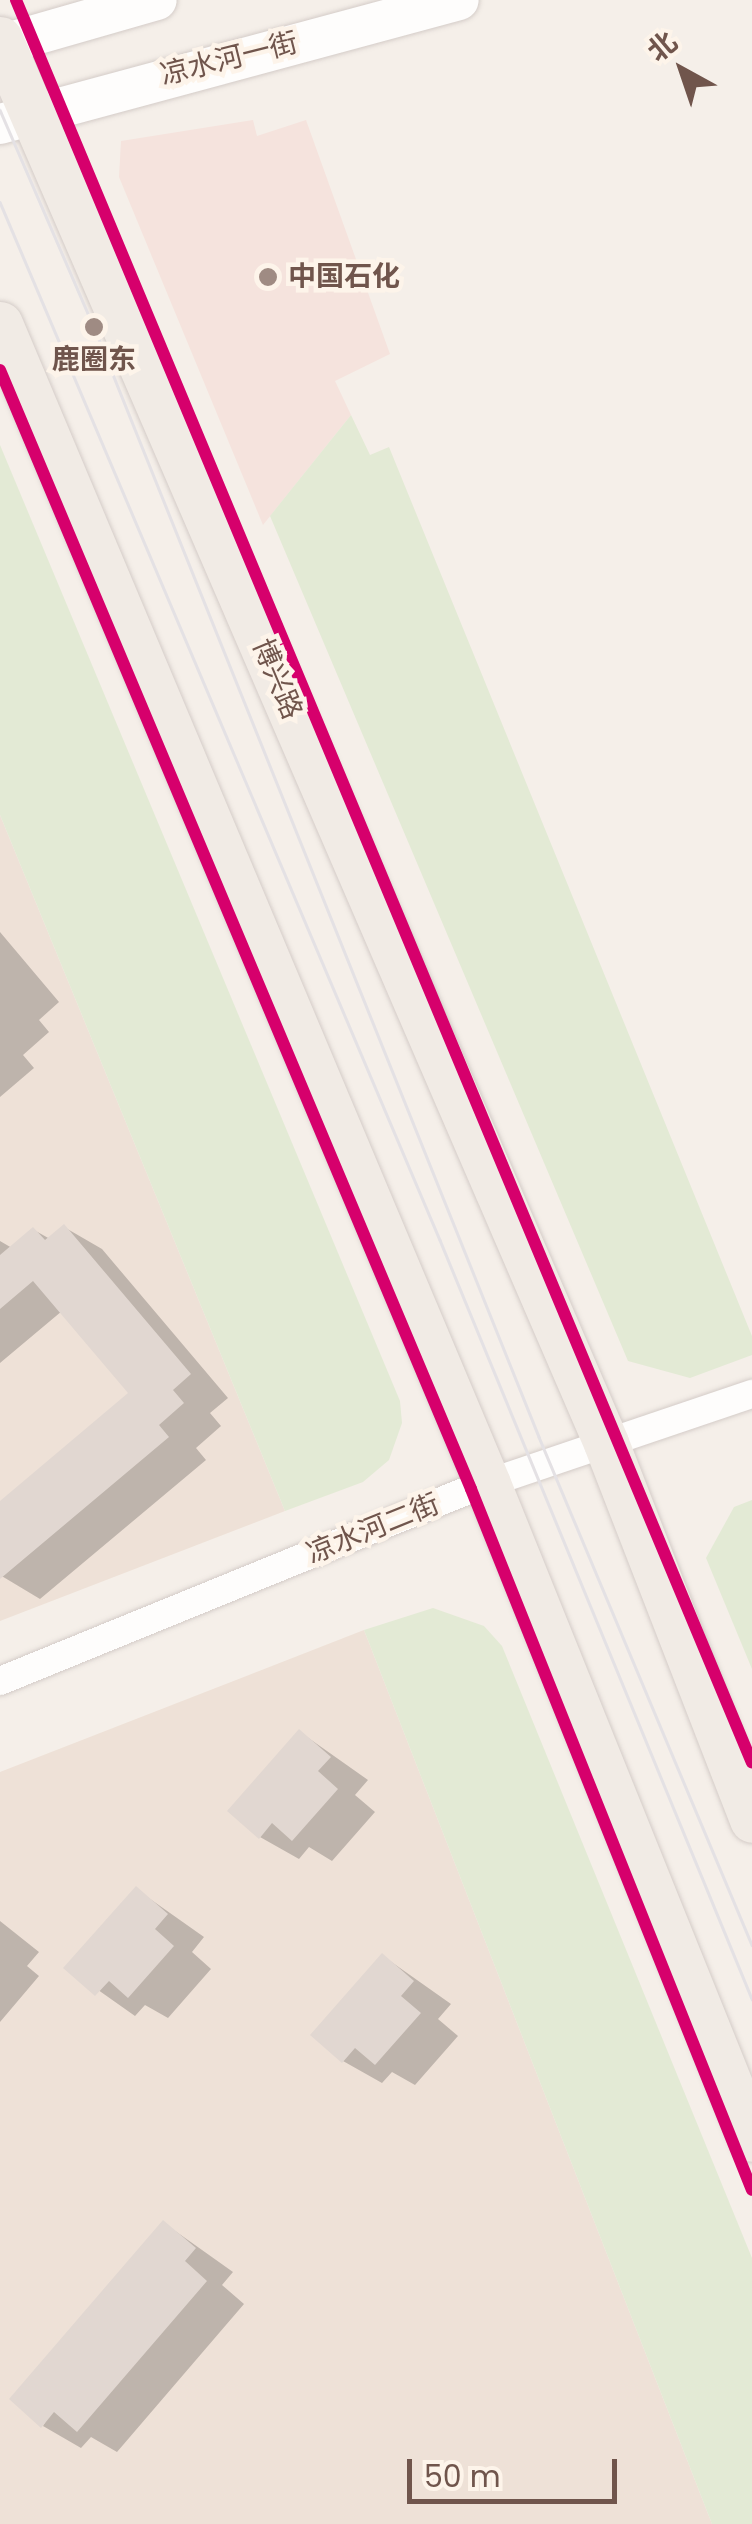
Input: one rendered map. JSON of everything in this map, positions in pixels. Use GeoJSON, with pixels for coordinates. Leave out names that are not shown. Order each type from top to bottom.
{"type":"FeatureCollection","features":[{"type":"Feature","properties":{"kind":"main road"},"geometry":{"type":"LineString","coordinates":[[1,43],[157,0]]}},
{"type":"Feature","properties":{"kind":"main road","name":"凉水河一街"},"geometry":{"type":"LineString","coordinates":[[16,118],[459,0]]}},
{"type":"Feature","properties":{"kind":"main road","name":"博兴路"},"geometry":{"type":"LineString","coordinates":[[1,43],[16,118],[606,1443],[752,1820]]}},
{"type":"Feature","properties":{"kind":"main road"},"geometry":{"type":"LineString","coordinates":[[0,324],[488,1484],[752,2139]]}},
{"type":"Feature","properties":{"kind":"street","name":"凉水河二街"},"geometry":{"type":"LineString","coordinates":[[0,1680],[488,1484],[752,1394]]}},
{"type":"Feature","properties":{"kind":"shaded area"},"geometry":{"type":"Polygon","coordinates":[[[253,120],[257,136],[306,120],[390,354],[335,381],[351,415],[263,525],[119,177],[121,141],[253,120]]]}},
{"type":"Feature","properties":{"kind":"shaded area"},"geometry":{"type":"Polygon","coordinates":[[[0,815],[285,1511],[0,1621],[0,815]]]}},
{"type":"Feature","properties":{"kind":"shaded area"},"geometry":{"type":"Polygon","coordinates":[[[364,1630],[712,2524],[0,2524],[0,1772],[364,1630]]]}},
{"type":"Feature","properties":{"kind":"green space"},"geometry":{"type":"Polygon","coordinates":[[[351,415],[370,455],[389,447],[752,1336],[752,1355],[690,1378],[628,1361],[270,516],[351,415]]]}},
{"type":"Feature","properties":{"kind":"green space"},"geometry":{"type":"Polygon","coordinates":[[[0,445],[400,1401],[402,1423],[389,1460],[363,1482],[285,1511],[0,815],[0,445]]]}},
{"type":"Feature","properties":{"kind":"green space"},"geometry":{"type":"Polygon","coordinates":[[[752,1500],[752,1669],[706,1558],[734,1507],[752,1500]]]}},
{"type":"Feature","properties":{"kind":"green space"},"geometry":{"type":"Polygon","coordinates":[[[433,1608],[484,1626],[502,1646],[752,2258],[752,2524],[712,2524],[364,1630],[433,1608]]]}},
{"type":"Feature","properties":{"kind":"building"},"geometry":{"type":"Polygon","coordinates":[[[64,1224],[191,1374],[173,1390],[184,1403],[159,1425],[169,1437],[0,1579],[0,1501],[128,1393],[33,1281],[0,1309],[0,1255],[33,1227],[45,1240],[64,1224]]]}},
{"type":"Feature","properties":{"kind":"building"},"geometry":{"type":"Polygon","coordinates":[[[299,1729],[331,1757],[318,1771],[338,1789],[292,1841],[272,1823],[259,1839],[227,1811],[299,1729]]]}},
{"type":"Feature","properties":{"kind":"building"},"geometry":{"type":"Polygon","coordinates":[[[136,1886],[168,1914],[155,1929],[174,1946],[128,1998],[109,1981],[95,1996],[63,1968],[136,1886]]]}},
{"type":"Feature","properties":{"kind":"building"},"geometry":{"type":"Polygon","coordinates":[[[382,1953],[414,1981],[401,1996],[421,2013],[375,2065],[355,2048],[342,2063],[310,2035],[382,1953]]]}},
{"type":"Feature","properties":{"kind":"building"},"geometry":{"type":"Polygon","coordinates":[[[163,2220],[196,2248],[185,2261],[207,2281],[77,2432],[54,2412],[41,2428],[9,2399],[163,2220]]]}},
{"type":"Feature","properties":{"kind":"tram line"},"geometry":{"type":"LineString","coordinates":[[0,110],[94,327],[539,1437],[752,1945]]}},
{"type":"Feature","properties":{"kind":"tram line"},"geometry":{"type":"LineString","coordinates":[[0,202],[440,1240],[752,1999]]}},
{"type":"Feature","properties":{"kind":"cycle path"},"geometry":{"type":"LineString","coordinates":[[16,0],[752,1763]]}},
{"type":"Feature","properties":{"kind":"cycle path"},"geometry":{"type":"LineString","coordinates":[[0,370],[471,1489],[752,2190]]}},
{"type":"Feature","properties":{"kind":"place","name":"中国石化"},"geometry":{"type":"Point","coordinates":[268,277]}},
{"type":"Feature","properties":{"kind":"place","name":"鹿圈东"},"geometry":{"type":"Point","coordinates":[94,327]}}]}
